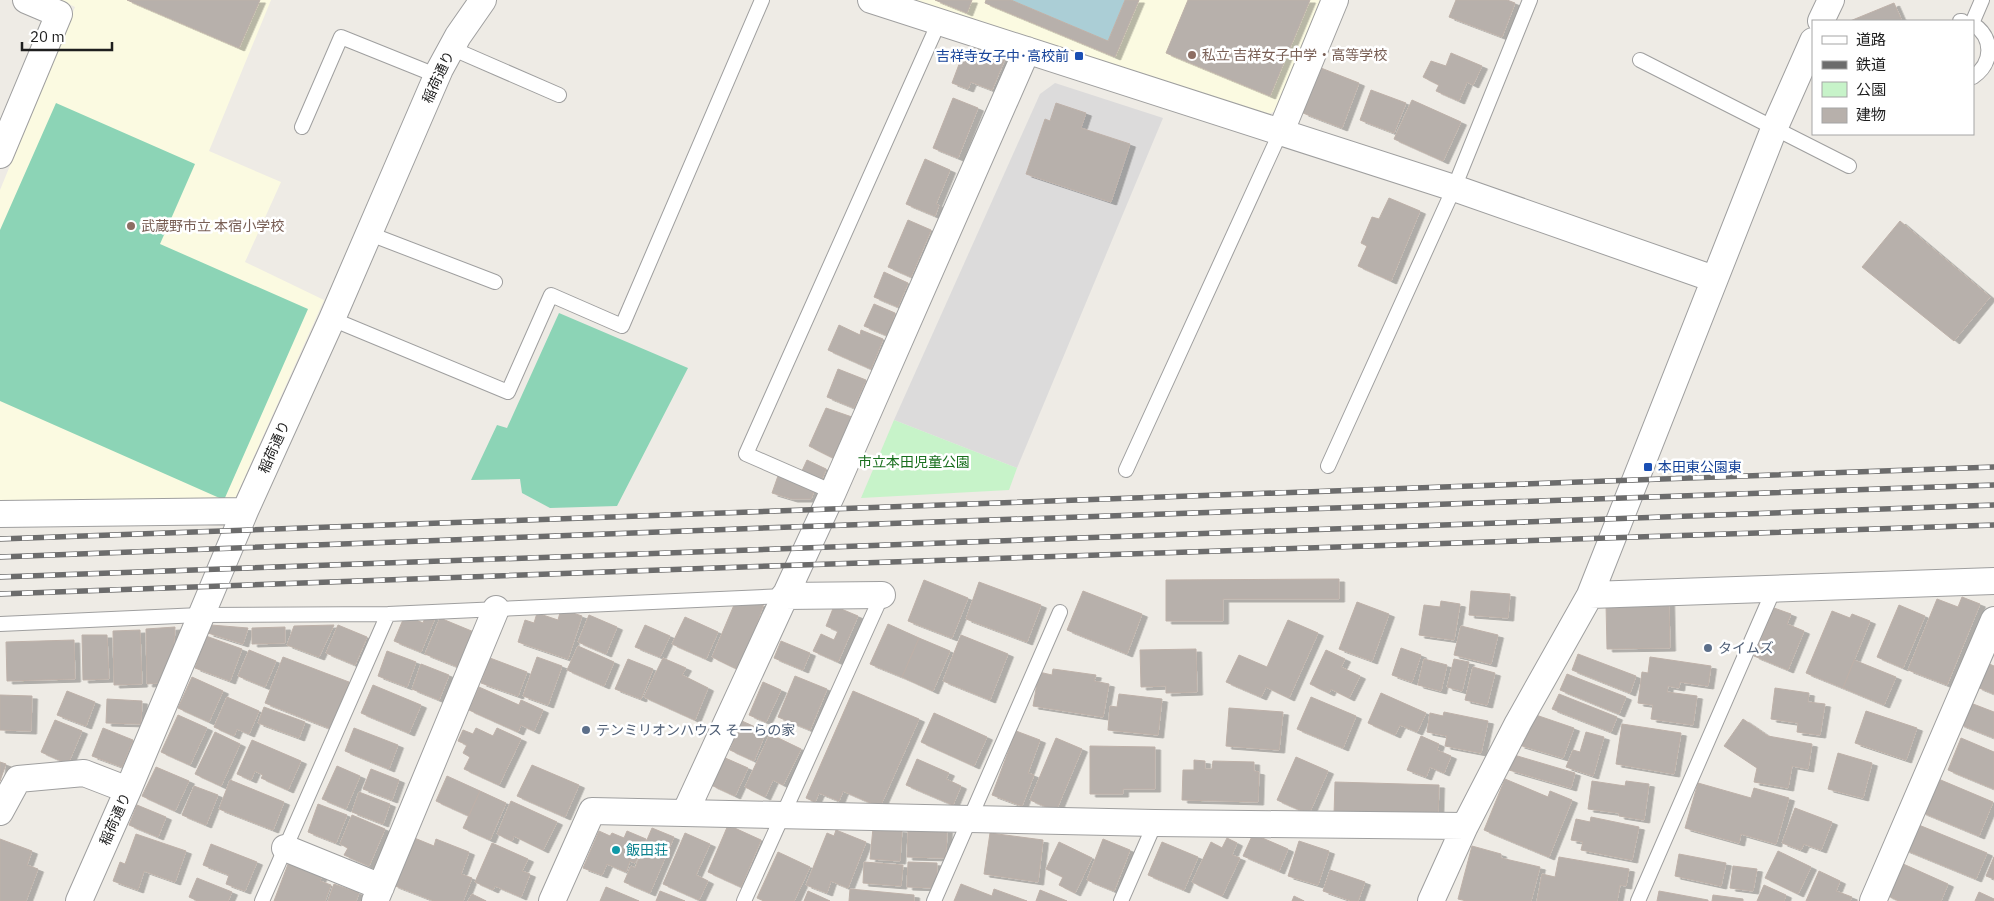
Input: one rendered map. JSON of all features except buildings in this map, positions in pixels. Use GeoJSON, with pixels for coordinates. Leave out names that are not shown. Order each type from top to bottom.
{"type":"FeatureCollection","features":[{"type":"Feature","properties":{"kind":"street"},"geometry":{"type":"LineString","coordinates":[[0,155],[59,14],[26,0]]}},
{"type":"Feature","properties":{"kind":"street","name":"稲荷通り"},"geometry":{"type":"LineString","coordinates":[[79,901],[128,790],[245,511],[370,234],[438,76],[458,36],[483,0]]}},
{"type":"Feature","properties":{"kind":"street"},"geometry":{"type":"LineString","coordinates":[[871,0],[1454,188],[1714,279]]}},
{"type":"Feature","properties":{"kind":"street"},"geometry":{"type":"LineString","coordinates":[[1281,131],[1335,0]]}},
{"type":"Feature","properties":{"kind":"street"},"geometry":{"type":"LineString","coordinates":[[1821,20],[1831,0]]}},
{"type":"Feature","properties":{"kind":"street"},"geometry":{"type":"LineString","coordinates":[[1431,901],[1465,826],[1518,723],[1590,595],[1774,129],[1812,43]]}},
{"type":"Feature","properties":{"kind":"street"},"geometry":{"type":"LineString","coordinates":[[685,813],[833,492],[1027,50]]}},
{"type":"Feature","properties":{"kind":"street"},"geometry":{"type":"LineString","coordinates":[[0,514],[245,511]]}},
{"type":"Feature","properties":{"kind":"street"},"geometry":{"type":"LineString","coordinates":[[1590,595],[1994,581]]}},
{"type":"Feature","properties":{"kind":"street"},"geometry":{"type":"LineString","coordinates":[[784,596],[882,595]]}},
{"type":"Feature","properties":{"kind":"street"},"geometry":{"type":"LineString","coordinates":[[285,848],[378,894],[496,609]]}},
{"type":"Feature","properties":{"kind":"street"},"geometry":{"type":"LineString","coordinates":[[1873,901],[1994,620]]}},
{"type":"Feature","properties":{"kind":"street"},"geometry":{"type":"LineString","coordinates":[[0,812],[18,779],[84,773],[128,790]]}},
{"type":"Feature","properties":{"kind":"street"},"geometry":{"type":"LineString","coordinates":[[552,901],[592,811],[1155,823],[1465,826]]}},
{"type":"Feature","properties":{"kind":"lane"},"geometry":{"type":"LineString","coordinates":[[332,319],[508,392],[551,295],[622,326],[762,0]]}},
{"type":"Feature","properties":{"kind":"lane"},"geometry":{"type":"LineString","coordinates":[[1328,466],[1454,188],[1530,0]]}},
{"type":"Feature","properties":{"kind":"lane"},"geometry":{"type":"LineString","coordinates":[[1974,20],[1982,0]]}},
{"type":"Feature","properties":{"kind":"lane"},"geometry":{"type":"LineString","coordinates":[[833,492],[746,454],[939,22]]}},
{"type":"Feature","properties":{"kind":"lane"},"geometry":{"type":"LineString","coordinates":[[1974,24],[1986,36],[1989,46],[1986,64],[1974,76]]}},
{"type":"Feature","properties":{"kind":"lane"},"geometry":{"type":"LineString","coordinates":[[302,127],[341,37],[438,76]]}},
{"type":"Feature","properties":{"kind":"lane"},"geometry":{"type":"LineString","coordinates":[[451,48],[559,95]]}},
{"type":"Feature","properties":{"kind":"lane"},"geometry":{"type":"LineString","coordinates":[[1640,60],[1849,166]]}},
{"type":"Feature","properties":{"kind":"lane"},"geometry":{"type":"LineString","coordinates":[[1126,470],[1281,131]]}},
{"type":"Feature","properties":{"kind":"lane"},"geometry":{"type":"LineString","coordinates":[[370,234],[495,282]]}},
{"type":"Feature","properties":{"kind":"lane"},"geometry":{"type":"LineString","coordinates":[[1638,901],[1774,589]]}},
{"type":"Feature","properties":{"kind":"lane"},"geometry":{"type":"LineString","coordinates":[[744,901],[882,595]]}},
{"type":"Feature","properties":{"kind":"lane"},"geometry":{"type":"LineString","coordinates":[[0,624],[200,615],[388,614],[784,596]]}},
{"type":"Feature","properties":{"kind":"lane"},"geometry":{"type":"LineString","coordinates":[[934,901],[1060,612]]}},
{"type":"Feature","properties":{"kind":"lane"},"geometry":{"type":"LineString","coordinates":[[262,901],[388,614]]}},
{"type":"Feature","properties":{"kind":"lane"},"geometry":{"type":"LineString","coordinates":[[1121,901],[1155,823]]}},
{"type":"Feature","properties":{"kind":"shaded area","name":"武蔵野市立 本宿小学校"},"geometry":{"type":"Polygon","coordinates":[[[60,0],[271,0],[209,151],[281,182],[245,262],[324,300],[234,501],[0,502],[0,190],[75,7],[60,0]]]}},
{"type":"Feature","properties":{"kind":"shaded area","name":"私立 吉祥女子中学・高等学校"},"geometry":{"type":"Polygon","coordinates":[[[914,0],[1325,0],[1280,109],[1267,115],[914,0]]]}},
{"type":"Feature","properties":{"kind":"shaded area"},"geometry":{"type":"Polygon","coordinates":[[[1055,83],[1163,118],[1017,468],[894,420],[1040,94],[1055,83]]]}},
{"type":"Feature","properties":{"kind":"green space"},"geometry":{"type":"Polygon","coordinates":[[[56,103],[195,164],[160,244],[308,309],[224,500],[0,401],[0,230],[56,103]]]}},
{"type":"Feature","properties":{"kind":"green space"},"geometry":{"type":"Polygon","coordinates":[[[559,313],[688,368],[617,506],[550,508],[522,493],[520,479],[471,480],[497,425],[507,428],[559,313]]]}},
{"type":"Feature","properties":{"kind":"green space","name":"市立本田児童公園"},"geometry":{"type":"Polygon","coordinates":[[[894,420],[1017,468],[1009,490],[861,498],[894,420]]]}},
{"type":"Feature","properties":{"kind":"water"},"geometry":{"type":"Polygon","coordinates":[[[1011,0],[1125,0],[1108,41],[1011,0]]]}},
{"type":"Feature","properties":{"kind":"railway"},"geometry":{"type":"LineString","coordinates":[[0,539],[1994,467]]}},
{"type":"Feature","properties":{"kind":"railway"},"geometry":{"type":"LineString","coordinates":[[0,557],[1994,485]]}},
{"type":"Feature","properties":{"kind":"railway"},"geometry":{"type":"LineString","coordinates":[[0,577],[1994,505]]}},
{"type":"Feature","properties":{"kind":"railway"},"geometry":{"type":"LineString","coordinates":[[0,594],[1994,525]]}},
{"type":"Feature","properties":{"kind":"place","name":"私立 吉祥女子中学・高等学校"},"geometry":{"type":"Point","coordinates":[1192,55]}},
{"type":"Feature","properties":{"kind":"place","name":"吉祥寺女子中･高校前"},"geometry":{"type":"Point","coordinates":[1079,56]}},
{"type":"Feature","properties":{"kind":"place","name":"武蔵野市立 本宿小学校"},"geometry":{"type":"Point","coordinates":[131,226]}},
{"type":"Feature","properties":{"kind":"place","name":"本田東公園東"},"geometry":{"type":"Point","coordinates":[1648,467]}},
{"type":"Feature","properties":{"kind":"place","name":"タイムズ"},"geometry":{"type":"Point","coordinates":[1708,648]}},
{"type":"Feature","properties":{"kind":"place","name":"テンミリオンハウス そーらの家"},"geometry":{"type":"Point","coordinates":[586,730]}},
{"type":"Feature","properties":{"kind":"place","name":"飯田荘"},"geometry":{"type":"Point","coordinates":[616,850]}}]}
